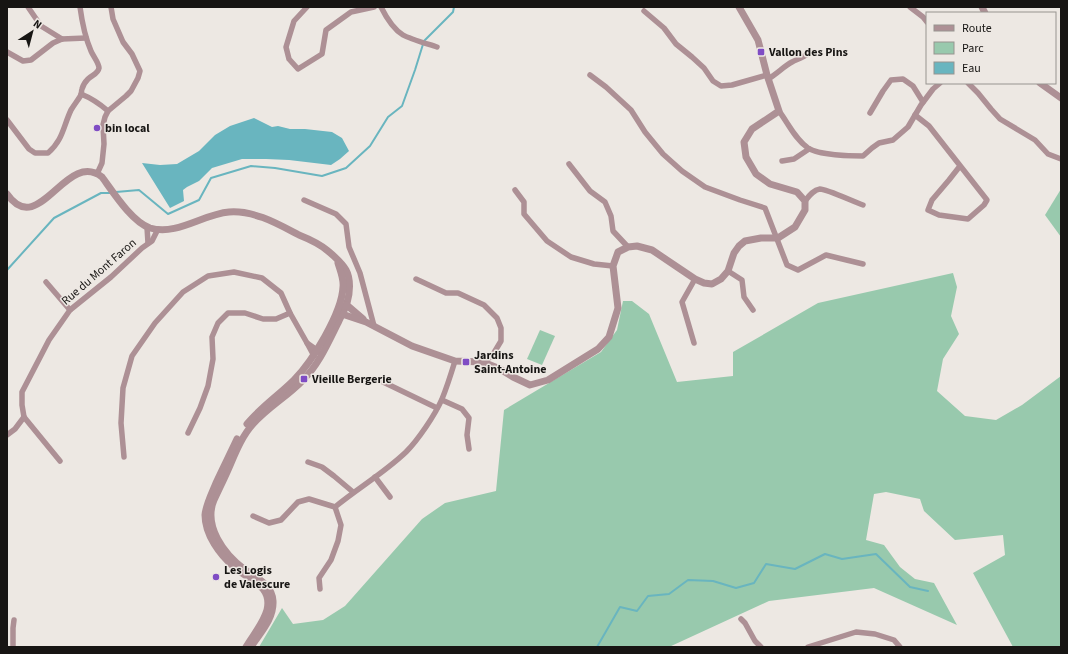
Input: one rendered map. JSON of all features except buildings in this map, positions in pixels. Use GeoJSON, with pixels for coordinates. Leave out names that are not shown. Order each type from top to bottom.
{"type":"FeatureCollection","features":[{"type":"Feature","properties":{"kind":"street"},"geometry":{"type":"LineString","coordinates":[[28,7],[41,26],[62,39]]}},
{"type":"Feature","properties":{"kind":"street"},"geometry":{"type":"LineString","coordinates":[[7,120],[29,149],[35,153],[48,153],[59,141],[70,112],[81,94],[85,82],[95,74],[99,66],[86,38],[80,7]]}},
{"type":"Feature","properties":{"kind":"street"},"geometry":{"type":"LineString","coordinates":[[99,176],[104,144],[103,125],[105,117],[108,111],[131,91],[140,71],[132,54],[123,42],[113,18],[111,7]]}},
{"type":"Feature","properties":{"kind":"street"},"geometry":{"type":"LineString","coordinates":[[307,7],[294,21],[286,47],[290,59],[298,69],[315,60],[322,54],[326,30],[351,12],[374,7]]}},
{"type":"Feature","properties":{"kind":"street"},"geometry":{"type":"LineString","coordinates":[[381,7],[385,15],[403,35],[437,47]]}},
{"type":"Feature","properties":{"kind":"street"},"geometry":{"type":"LineString","coordinates":[[739,7],[758,40],[779,111],[798,139],[809,149],[826,154],[863,156],[879,143],[893,140],[908,127],[923,102],[933,88],[939,84]]}},
{"type":"Feature","properties":{"kind":"street"},"geometry":{"type":"LineString","coordinates":[[910,7],[926,21]]}},
{"type":"Feature","properties":{"kind":"street"},"geometry":{"type":"LineString","coordinates":[[644,11],[664,28],[676,44],[704,68],[712,81],[721,86],[732,85],[777,74],[793,62],[809,53]]}},
{"type":"Feature","properties":{"kind":"street"},"geometry":{"type":"LineString","coordinates":[[7,52],[23,61],[31,60],[53,43],[62,39],[86,38]]}},
{"type":"Feature","properties":{"kind":"street"},"geometry":{"type":"LineString","coordinates":[[590,76],[606,87],[631,110],[645,132],[663,154],[682,171],[705,187],[765,208],[778,238],[787,265],[798,270],[826,255],[863,264]]}},
{"type":"Feature","properties":{"kind":"street"},"geometry":{"type":"LineString","coordinates":[[870,113],[891,80],[903,79],[913,86],[923,102]]}},
{"type":"Feature","properties":{"kind":"street"},"geometry":{"type":"LineString","coordinates":[[969,84],[1000,118],[1035,140],[1048,154],[1061,159]]}},
{"type":"Feature","properties":{"kind":"street"},"geometry":{"type":"LineString","coordinates":[[976,84],[978,92]]}},
{"type":"Feature","properties":{"kind":"street"},"geometry":{"type":"LineString","coordinates":[[1041,84],[1061,98]]}},
{"type":"Feature","properties":{"kind":"street"},"geometry":{"type":"LineString","coordinates":[[81,94],[96,102],[108,111]]}},
{"type":"Feature","properties":{"kind":"street"},"geometry":{"type":"LineString","coordinates":[[341,309],[412,346],[455,361],[483,362],[530,385],[548,380],[598,349],[609,337],[618,308],[613,266],[618,252],[628,247],[637,246],[652,250],[695,279],[704,283],[712,284],[721,279],[728,271],[734,253],[745,241],[761,238],[778,238],[795,227],[805,210],[804,200],[797,192],[770,184],[756,174],[746,157],[744,142],[752,129],[779,111]]}},
{"type":"Feature","properties":{"kind":"street"},"geometry":{"type":"LineString","coordinates":[[915,115],[929,126],[987,200],[984,205],[968,220],[940,215],[928,210],[932,200],[960,166]]}},
{"type":"Feature","properties":{"kind":"street"},"geometry":{"type":"LineString","coordinates":[[782,161],[794,159],[809,149]]}},
{"type":"Feature","properties":{"kind":"street"},"geometry":{"type":"LineString","coordinates":[[569,164],[590,192],[605,202],[611,216],[614,231],[628,247]]}},
{"type":"Feature","properties":{"kind":"street"},"geometry":{"type":"LineString","coordinates":[[7,194],[16,204],[24,207],[33,206],[48,198],[75,174],[91,172],[99,176],[131,215],[147,227],[172,229],[218,214],[244,212],[273,222],[313,241],[337,259],[343,286],[341,309],[318,353],[313,369],[249,428],[214,499],[211,511],[212,526],[222,546],[237,564],[264,582],[271,590],[273,600],[272,611],[267,624],[252,647]]}},
{"type":"Feature","properties":{"kind":"street"},"geometry":{"type":"LineString","coordinates":[[804,200],[811,192],[819,189],[863,206]]}},
{"type":"Feature","properties":{"kind":"street"},"geometry":{"type":"LineString","coordinates":[[515,190],[524,202],[524,214],[547,241],[571,257],[594,264],[613,266]]}},
{"type":"Feature","properties":{"kind":"street"},"geometry":{"type":"LineString","coordinates":[[304,200],[336,214],[346,224],[349,247],[360,274],[374,326]]}},
{"type":"Feature","properties":{"kind":"street","name":"Rue du Mont Faron"},"geometry":{"type":"LineString","coordinates":[[147,227],[148,243]]}},
{"type":"Feature","properties":{"kind":"street","name":"Rue du Mont Faron"},"geometry":{"type":"LineString","coordinates":[[24,417],[22,392],[49,340],[70,310],[152,241],[158,229]]}},
{"type":"Feature","properties":{"kind":"street"},"geometry":{"type":"LineString","coordinates":[[728,271],[742,280],[744,297],[753,310]]}},
{"type":"Feature","properties":{"kind":"street"},"geometry":{"type":"LineString","coordinates":[[124,457],[121,423],[123,388],[132,356],[155,323],[182,292],[208,276],[234,272],[262,278],[281,293],[290,313],[307,343],[318,353]]}},
{"type":"Feature","properties":{"kind":"street"},"geometry":{"type":"LineString","coordinates":[[416,279],[446,293],[458,293],[484,305],[497,318],[501,328],[501,341],[492,356],[483,362]]}},
{"type":"Feature","properties":{"kind":"street"},"geometry":{"type":"LineString","coordinates":[[694,344],[682,302],[695,279]]}},
{"type":"Feature","properties":{"kind":"street"},"geometry":{"type":"LineString","coordinates":[[46,282],[70,310]]}},
{"type":"Feature","properties":{"kind":"street"},"geometry":{"type":"LineString","coordinates":[[188,433],[200,408],[208,386],[213,359],[212,337],[218,323],[228,313],[245,313],[263,319],[276,319],[290,313]]}},
{"type":"Feature","properties":{"kind":"street"},"geometry":{"type":"LineString","coordinates":[[246,647],[265,616],[268,601],[261,587],[235,568],[217,548],[208,530],[205,516],[206,509],[223,468],[244,428],[263,407],[297,378],[318,353]]}},
{"type":"Feature","properties":{"kind":"street"},"geometry":{"type":"LineString","coordinates":[[335,507],[406,452],[422,433],[442,400],[455,361]]}},
{"type":"Feature","properties":{"kind":"street"},"geometry":{"type":"LineString","coordinates":[[379,380],[437,408]]}},
{"type":"Feature","properties":{"kind":"street"},"geometry":{"type":"LineString","coordinates":[[442,400],[462,409],[469,418],[467,435],[469,449]]}},
{"type":"Feature","properties":{"kind":"street"},"geometry":{"type":"LineString","coordinates":[[7,435],[15,429],[24,417],[60,461]]}},
{"type":"Feature","properties":{"kind":"street"},"geometry":{"type":"LineString","coordinates":[[308,462],[322,467],[353,492]]}},
{"type":"Feature","properties":{"kind":"street"},"geometry":{"type":"LineString","coordinates":[[375,477],[390,497]]}},
{"type":"Feature","properties":{"kind":"street"},"geometry":{"type":"LineString","coordinates":[[253,516],[269,523],[281,520],[298,502],[309,499],[335,507]]}},
{"type":"Feature","properties":{"kind":"street"},"geometry":{"type":"LineString","coordinates":[[320,589],[319,578],[331,560],[338,541],[341,524],[335,507]]}},
{"type":"Feature","properties":{"kind":"street"},"geometry":{"type":"LineString","coordinates":[[741,619],[745,623],[755,641],[761,647]]}},
{"type":"Feature","properties":{"kind":"street"},"geometry":{"type":"LineString","coordinates":[[13,647],[14,620]]}},
{"type":"Feature","properties":{"kind":"street"},"geometry":{"type":"LineString","coordinates":[[808,647],[856,632],[876,634],[894,640],[900,647]]}},
{"type":"Feature","properties":{"kind":"green space"},"geometry":{"type":"Polygon","coordinates":[[[1061,189],[1061,237],[1045,215],[1061,189]]]}},
{"type":"Feature","properties":{"kind":"green space"},"geometry":{"type":"Polygon","coordinates":[[[953,273],[957,287],[951,316],[959,334],[943,359],[937,391],[965,416],[996,420],[1022,405],[1061,376],[1061,647],[1013,647],[973,573],[1005,555],[1003,535],[955,540],[924,511],[920,499],[886,492],[874,494],[866,540],[884,545],[900,567],[915,579],[934,583],[957,625],[874,588],[769,601],[669,647],[259,647],[282,608],[293,624],[323,620],[345,606],[422,519],[445,503],[496,491],[504,410],[601,352],[617,330],[623,301],[632,301],[649,314],[677,382],[733,376],[733,352],[818,303],[953,273]]]}},
{"type":"Feature","properties":{"kind":"green space"},"geometry":{"type":"Polygon","coordinates":[[[540,330],[555,336],[542,365],[527,359],[540,330]]]}},
{"type":"Feature","properties":{"kind":"water"},"geometry":{"type":"Polygon","coordinates":[[[254,118],[272,127],[278,126],[290,129],[332,132],[342,138],[349,151],[331,165],[289,160],[242,159],[212,168],[199,181],[183,190],[184,201],[170,208],[142,163],[160,165],[177,164],[199,151],[215,135],[230,126],[254,118]]]}},
{"type":"Feature","properties":{"kind":"waterway"},"geometry":{"type":"LineString","coordinates":[[116,192],[139,190],[168,214],[199,200],[211,178],[251,166],[275,168],[322,176],[346,168],[370,146],[388,117],[402,106],[424,41],[453,12],[454,7]]}},
{"type":"Feature","properties":{"kind":"waterway"},"geometry":{"type":"LineString","coordinates":[[7,270],[54,218],[101,193],[110,193]]}},
{"type":"Feature","properties":{"kind":"waterway"},"geometry":{"type":"LineString","coordinates":[[597,647],[620,607],[637,611],[648,596],[669,594],[688,580],[713,581],[736,588],[754,583],[766,564],[795,569],[825,554],[842,559],[876,554],[910,587],[928,591]]}},
{"type":"Feature","properties":{"kind":"place","name":"Vallon des Pins"},"geometry":{"type":"Point","coordinates":[761,52]}},
{"type":"Feature","properties":{"kind":"place","name":"bin local"},"geometry":{"type":"Point","coordinates":[97,128]}},
{"type":"Feature","properties":{"kind":"place","name":"Jardins Saint-Antoine"},"geometry":{"type":"Point","coordinates":[466,362]}},
{"type":"Feature","properties":{"kind":"place","name":"Vieille Bergerie"},"geometry":{"type":"Point","coordinates":[304,379]}},
{"type":"Feature","properties":{"kind":"place","name":"Les Logis de Valescure"},"geometry":{"type":"Point","coordinates":[216,577]}}]}
